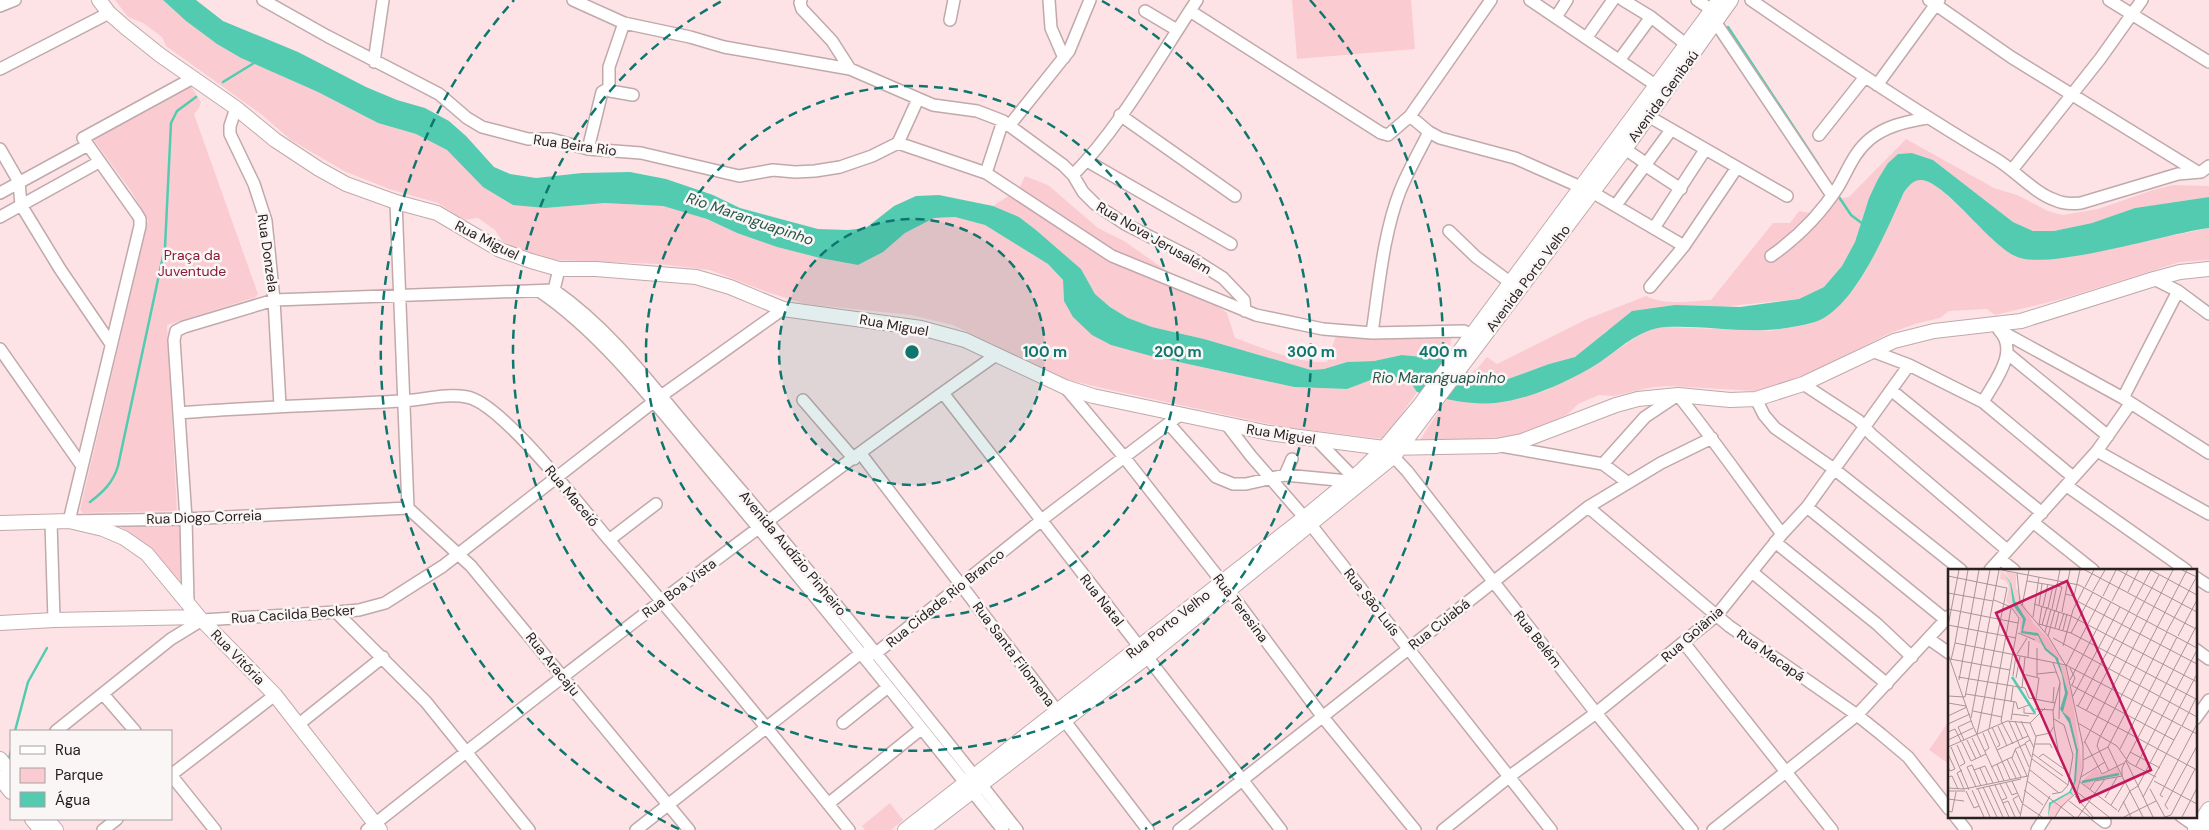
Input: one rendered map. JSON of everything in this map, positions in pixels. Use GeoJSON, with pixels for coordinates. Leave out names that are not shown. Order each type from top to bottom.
{"type":"FeatureCollection","features":[{"type":"Feature","properties":{"kind":"main road"},"geometry":{"type":"LineString","coordinates":[[99,0],[109,13],[160,55],[193,78]]}},
{"type":"Feature","properties":{"kind":"main road","name":"Avenida Genibaú"},"geometry":{"type":"LineString","coordinates":[[1587,190],[1625,148],[1657,86],[1687,45],[1716,11],[1731,0]]}},
{"type":"Feature","properties":{"kind":"main road","name":"Avenida Genibaú"},"geometry":{"type":"LineString","coordinates":[[1587,190],[1716,11]]}},
{"type":"Feature","properties":{"kind":"main road","name":"Rua Miguel"},"geometry":{"type":"LineString","coordinates":[[193,78],[236,108],[275,140],[346,184],[396,202],[438,214],[500,250],[559,269],[596,269],[696,277],[730,287],[783,310],[921,328],[964,340],[1065,387],[1093,396],[1227,425],[1393,451],[1496,446]]}},
{"type":"Feature","properties":{"kind":"main road","name":"Avenida Porto Velho"},"geometry":{"type":"LineString","coordinates":[[1458,364],[1473,336],[1512,283],[1587,190]]}},
{"type":"Feature","properties":{"kind":"main road","name":"Avenida Porto Velho"},"geometry":{"type":"LineString","coordinates":[[1424,409],[1587,190]]}},
{"type":"Feature","properties":{"kind":"main road"},"geometry":{"type":"LineString","coordinates":[[1496,446],[1522,441],[1616,405],[1648,398],[1678,395],[1730,400],[1756,399],[1787,391],[1894,341],[1912,335],[1995,328],[2154,278],[2180,272],[2209,269]]}},
{"type":"Feature","properties":{"kind":"main road","name":"Rua Porto Velho"},"geometry":{"type":"LineString","coordinates":[[905,830],[973,784],[1308,521],[1393,451],[1424,409]]}},
{"type":"Feature","properties":{"kind":"main road","name":"Rua Porto Velho"},"geometry":{"type":"LineString","coordinates":[[1308,521],[1351,479],[1393,451]]}},
{"type":"Feature","properties":{"kind":"main road","name":"Rua Diogo Correia"},"geometry":{"type":"LineString","coordinates":[[2,520],[69,521]]}},
{"type":"Feature","properties":{"kind":"main road","name":"Rua Vitória"},"geometry":{"type":"LineString","coordinates":[[69,521],[103,529],[124,538],[147,554],[200,619],[275,695],[299,724],[374,828]]}},
{"type":"Feature","properties":{"kind":"main road","name":"Rua Cacilda Becker"},"geometry":{"type":"LineString","coordinates":[[0,623],[54,620],[200,619]]}},
{"type":"Feature","properties":{"kind":"main road"},"geometry":{"type":"LineString","coordinates":[[5,770],[10,788]]}},
{"type":"Feature","properties":{"kind":"main road","name":"Rua Porto Velho"},"geometry":{"type":"LineString","coordinates":[[922,830],[973,784]]}},
{"type":"Feature","properties":{"kind":"main road"},"geometry":{"type":"LineString","coordinates":[[2202,829],[2209,809]]}},
{"type":"Feature","properties":{"kind":"main road"},"geometry":{"type":"LineString","coordinates":[[33,820],[41,830]]}},
{"type":"Feature","properties":{"kind":"main road"},"geometry":{"type":"LineString","coordinates":[[48,820],[56,830]]}},
{"type":"Feature","properties":{"kind":"street"},"geometry":{"type":"LineString","coordinates":[[0,6],[15,0]]}},
{"type":"Feature","properties":{"kind":"street","name":"Rua Beira Rio"},"geometry":{"type":"LineString","coordinates":[[263,0],[374,62],[439,94],[467,118],[482,127],[528,139],[551,139],[588,149],[641,153],[739,176],[772,170],[795,172],[840,167],[872,156],[898,143]]}},
{"type":"Feature","properties":{"kind":"street"},"geometry":{"type":"LineString","coordinates":[[374,62],[383,0]]}},
{"type":"Feature","properties":{"kind":"street","name":"Rua Nova Jerusalém"},"geometry":{"type":"LineString","coordinates":[[572,0],[624,22],[690,36],[724,47],[850,69],[941,107],[977,111],[1006,123],[1047,152],[1073,175],[1083,192],[1095,204],[1125,224],[1190,257],[1223,278],[1244,300],[1245,311]]}},
{"type":"Feature","properties":{"kind":"street"},"geometry":{"type":"LineString","coordinates":[[801,0],[802,9],[832,41],[850,69]]}},
{"type":"Feature","properties":{"kind":"street"},"geometry":{"type":"LineString","coordinates":[[950,20],[954,0]]}},
{"type":"Feature","properties":{"kind":"street"},"geometry":{"type":"LineString","coordinates":[[1049,0],[1052,28],[1064,58]]}},
{"type":"Feature","properties":{"kind":"street"},"geometry":{"type":"LineString","coordinates":[[986,173],[1006,123],[1064,58],[1072,46],[1090,0]]}},
{"type":"Feature","properties":{"kind":"street"},"geometry":{"type":"LineString","coordinates":[[1073,175],[1087,161],[1120,115],[1197,0]]}},
{"type":"Feature","properties":{"kind":"street"},"geometry":{"type":"LineString","coordinates":[[1190,11],[1381,133],[1391,134],[1410,116],[1491,0]]}},
{"type":"Feature","properties":{"kind":"street"},"geometry":{"type":"LineString","coordinates":[[1530,0],[1620,59],[1657,86]]}},
{"type":"Feature","properties":{"kind":"street"},"geometry":{"type":"LineString","coordinates":[[1556,17],[1567,0]]}},
{"type":"Feature","properties":{"kind":"street"},"geometry":{"type":"LineString","coordinates":[[1587,37],[1613,0]]}},
{"type":"Feature","properties":{"kind":"street"},"geometry":{"type":"LineString","coordinates":[[1623,0],[1650,17],[1687,45]]}},
{"type":"Feature","properties":{"kind":"street"},"geometry":{"type":"LineString","coordinates":[[1696,0],[1716,11],[1828,191]]}},
{"type":"Feature","properties":{"kind":"street"},"geometry":{"type":"LineString","coordinates":[[1751,0],[1877,85],[2012,170],[2050,198],[2068,204],[2087,202],[2178,174],[2204,171],[2209,166]]}},
{"type":"Feature","properties":{"kind":"street"},"geometry":{"type":"LineString","coordinates":[[2109,0],[2209,62]]}},
{"type":"Feature","properties":{"kind":"street"},"geometry":{"type":"LineString","coordinates":[[2012,170],[2142,0]]}},
{"type":"Feature","properties":{"kind":"street"},"geometry":{"type":"LineString","coordinates":[[1877,85],[1934,2],[2011,57],[2196,171]]}},
{"type":"Feature","properties":{"kind":"street"},"geometry":{"type":"LineString","coordinates":[[1145,12],[1177,30]]}},
{"type":"Feature","properties":{"kind":"street"},"geometry":{"type":"LineString","coordinates":[[0,69],[109,13]]}},
{"type":"Feature","properties":{"kind":"street"},"geometry":{"type":"LineString","coordinates":[[1620,59],[1650,17]]}},
{"type":"Feature","properties":{"kind":"street"},"geometry":{"type":"LineString","coordinates":[[624,22],[609,67],[609,88],[610,91],[633,95]]}},
{"type":"Feature","properties":{"kind":"street"},"geometry":{"type":"LineString","coordinates":[[1820,135],[1865,77]]}},
{"type":"Feature","properties":{"kind":"street"},"geometry":{"type":"LineString","coordinates":[[69,521],[140,219],[83,138],[193,78]]}},
{"type":"Feature","properties":{"kind":"street"},"geometry":{"type":"LineString","coordinates":[[588,149],[602,92],[609,88]]}},
{"type":"Feature","properties":{"kind":"street"},"geometry":{"type":"LineString","coordinates":[[918,99],[898,143],[986,173],[1112,256],[1245,311],[1291,324],[1372,333],[1464,331],[1473,336]]}},
{"type":"Feature","properties":{"kind":"street","name":"Rua Donzela"},"geometry":{"type":"LineString","coordinates":[[236,108],[230,126],[230,134],[254,184],[266,221],[274,300],[280,406]]}},
{"type":"Feature","properties":{"kind":"street"},"geometry":{"type":"LineString","coordinates":[[1643,114],[1736,169],[1787,196]]}},
{"type":"Feature","properties":{"kind":"street"},"geometry":{"type":"LineString","coordinates":[[1120,115],[1235,196]]}},
{"type":"Feature","properties":{"kind":"street"},"geometry":{"type":"LineString","coordinates":[[1410,116],[1429,132],[1451,142],[1515,158],[1587,190],[1616,205],[1684,246]]}},
{"type":"Feature","properties":{"kind":"street"},"geometry":{"type":"LineString","coordinates":[[1771,256],[1798,236],[1821,211],[1856,154],[1870,139],[1895,125],[1928,118]]}},
{"type":"Feature","properties":{"kind":"street"},"geometry":{"type":"LineString","coordinates":[[1616,205],[1671,130]]}},
{"type":"Feature","properties":{"kind":"street"},"geometry":{"type":"LineString","coordinates":[[1372,333],[1382,268],[1394,212],[1406,178],[1429,132]]}},
{"type":"Feature","properties":{"kind":"street"},"geometry":{"type":"LineString","coordinates":[[0,193],[88,145]]}},
{"type":"Feature","properties":{"kind":"street"},"geometry":{"type":"LineString","coordinates":[[1625,148],[1650,168],[1681,188]]}},
{"type":"Feature","properties":{"kind":"street"},"geometry":{"type":"LineString","coordinates":[[0,149],[19,182],[22,205],[60,269],[111,344]]}},
{"type":"Feature","properties":{"kind":"street"},"geometry":{"type":"LineString","coordinates":[[1654,228],[1705,150]]}},
{"type":"Feature","properties":{"kind":"street"},"geometry":{"type":"LineString","coordinates":[[1087,161],[1231,244]]}},
{"type":"Feature","properties":{"kind":"street"},"geometry":{"type":"LineString","coordinates":[[0,217],[99,162]]}},
{"type":"Feature","properties":{"kind":"street"},"geometry":{"type":"LineString","coordinates":[[1650,287],[1684,246],[1736,169]]}},
{"type":"Feature","properties":{"kind":"street"},"geometry":{"type":"LineString","coordinates":[[396,202],[408,508]]}},
{"type":"Feature","properties":{"kind":"street"},"geometry":{"type":"LineString","coordinates":[[1449,231],[1476,256],[1512,283]]}},
{"type":"Feature","properties":{"kind":"street"},"geometry":{"type":"LineString","coordinates":[[188,602],[186,519],[174,335],[176,331],[274,300],[528,289],[539,291],[554,290],[559,269]]}},
{"type":"Feature","properties":{"kind":"street"},"geometry":{"type":"LineString","coordinates":[[2154,278],[2178,291],[2209,314]]}},
{"type":"Feature","properties":{"kind":"street","name":"Avenida Audízio Pinheiro"},"geometry":{"type":"LineString","coordinates":[[554,290],[578,307],[602,328],[657,399],[875,654],[973,784],[1003,830]]}},
{"type":"Feature","properties":{"kind":"street","name":"Avenida Audízio Pinheiro"},"geometry":{"type":"LineString","coordinates":[[539,291],[585,326],[657,399]]}},
{"type":"Feature","properties":{"kind":"street"},"geometry":{"type":"LineString","coordinates":[[1991,569],[2034,523],[2108,436],[2127,401],[2178,291]]}},
{"type":"Feature","properties":{"kind":"street","name":"Rua Cacilda Becker"},"geometry":{"type":"LineString","coordinates":[[200,619],[336,612],[359,610],[385,603],[416,584],[458,554],[657,399],[783,310]]}},
{"type":"Feature","properties":{"kind":"street"},"geometry":{"type":"LineString","coordinates":[[1983,402],[2008,354],[2006,342],[1995,328]]}},
{"type":"Feature","properties":{"kind":"street"},"geometry":{"type":"LineString","coordinates":[[1995,328],[2127,401],[2209,453]]}},
{"type":"Feature","properties":{"kind":"street"},"geometry":{"type":"LineString","coordinates":[[0,349],[82,466]]}},
{"type":"Feature","properties":{"kind":"street"},"geometry":{"type":"LineString","coordinates":[[1872,351],[1909,365],[1983,402],[2070,481],[2185,569]]}},
{"type":"Feature","properties":{"kind":"street"},"geometry":{"type":"LineString","coordinates":[[2008,354],[2108,436]]}},
{"type":"Feature","properties":{"kind":"street","name":"Rua Boa Vista"},"geometry":{"type":"LineString","coordinates":[[374,828],[563,676],[763,525],[996,355]]}},
{"type":"Feature","properties":{"kind":"street","name":"Rua Goiânia"},"geometry":{"type":"LineString","coordinates":[[1443,830],[1510,776],[1596,713],[1717,615],[1778,538],[1807,507],[1909,365]]}},
{"type":"Feature","properties":{"kind":"street"},"geometry":{"type":"LineString","coordinates":[[1803,384],[1858,420],[1872,435],[2004,555],[2013,569]]}},
{"type":"Feature","properties":{"kind":"street","name":"Rua Teresina"},"geometry":{"type":"LineString","coordinates":[[1065,387],[1124,457],[1322,716],[1415,830]]}},
{"type":"Feature","properties":{"kind":"street"},"geometry":{"type":"LineString","coordinates":[[1891,390],[2042,513]]}},
{"type":"Feature","properties":{"kind":"street","name":"Rua Natal"},"geometry":{"type":"LineString","coordinates":[[943,393],[1281,830]]}},
{"type":"Feature","properties":{"kind":"street"},"geometry":{"type":"LineString","coordinates":[[1603,464],[1645,417],[1678,395],[1712,438],[1778,538],[1912,657]]}},
{"type":"Feature","properties":{"kind":"street","name":"Rua Maceió"},"geometry":{"type":"LineString","coordinates":[[180,412],[467,397],[482,403],[533,450],[556,476],[663,601],[849,830]]}},
{"type":"Feature","properties":{"kind":"street"},"geometry":{"type":"LineString","coordinates":[[1756,399],[1764,415],[1775,428],[1834,469],[1960,569]]}},
{"type":"Feature","properties":{"kind":"street","name":"Rua Santa Filomena"},"geometry":{"type":"LineString","coordinates":[[802,400],[858,456],[962,584],[1148,830]]}},
{"type":"Feature","properties":{"kind":"street","name":"Rua Cidade Rio Branco"},"geometry":{"type":"LineString","coordinates":[[861,653],[875,654],[1180,414]]}},
{"type":"Feature","properties":{"kind":"street"},"geometry":{"type":"LineString","coordinates":[[1169,424],[1216,477],[1237,484],[1273,479],[1285,475],[1351,479]]}},
{"type":"Feature","properties":{"kind":"street","name":"Rua São Luís"},"geometry":{"type":"LineString","coordinates":[[1227,425],[1251,456],[1308,521],[1551,830]]}},
{"type":"Feature","properties":{"kind":"street","name":"Rua Cuiabá"},"geometry":{"type":"LineString","coordinates":[[1179,830],[1588,507],[1627,482],[1712,438]]}},
{"type":"Feature","properties":{"kind":"street"},"geometry":{"type":"LineString","coordinates":[[1317,440],[1351,479]]}},
{"type":"Feature","properties":{"kind":"street","name":"Rua Miguel"},"geometry":{"type":"LineString","coordinates":[[1496,446],[1603,464],[1627,482]]}},
{"type":"Feature","properties":{"kind":"street","name":"Rua Belém"},"geometry":{"type":"LineString","coordinates":[[1393,451],[1596,713],[1692,830]]}},
{"type":"Feature","properties":{"kind":"street"},"geometry":{"type":"LineString","coordinates":[[2097,451],[2209,514]]}},
{"type":"Feature","properties":{"kind":"street"},"geometry":{"type":"LineString","coordinates":[[1285,475],[1292,459]]}},
{"type":"Feature","properties":{"kind":"street"},"geometry":{"type":"LineString","coordinates":[[609,540],[656,504]]}},
{"type":"Feature","properties":{"kind":"street","name":"Rua Macapá"},"geometry":{"type":"LineString","coordinates":[[1588,507],[1729,626],[1857,715],[1908,756],[1948,808]]}},
{"type":"Feature","properties":{"kind":"street"},"geometry":{"type":"LineString","coordinates":[[1713,830],[1857,715],[1947,618],[1807,507]]}},
{"type":"Feature","properties":{"kind":"street","name":"Rua Diogo Correia"},"geometry":{"type":"LineString","coordinates":[[69,521],[186,519],[408,508]]}},
{"type":"Feature","properties":{"kind":"street","name":"Rua Aracaju"},"geometry":{"type":"LineString","coordinates":[[408,508],[458,554],[497,596],[689,830]]}},
{"type":"Feature","properties":{"kind":"street"},"geometry":{"type":"LineString","coordinates":[[51,522],[54,620]]}},
{"type":"Feature","properties":{"kind":"street"},"geometry":{"type":"LineString","coordinates":[[2034,523],[2092,569]]}},
{"type":"Feature","properties":{"kind":"street","name":"Avenida Audízio Pinheiro"},"geometry":{"type":"LineString","coordinates":[[763,525],[921,729],[1017,830]]}},
{"type":"Feature","properties":{"kind":"street"},"geometry":{"type":"LineString","coordinates":[[1752,572],[1887,684]]}},
{"type":"Feature","properties":{"kind":"street"},"geometry":{"type":"LineString","coordinates":[[2196,578],[2209,586]]}},
{"type":"Feature","properties":{"kind":"street"},"geometry":{"type":"LineString","coordinates":[[336,612],[426,702],[529,830]]}},
{"type":"Feature","properties":{"kind":"street"},"geometry":{"type":"LineString","coordinates":[[57,730],[170,639],[200,619]]}},
{"type":"Feature","properties":{"kind":"street"},"geometry":{"type":"LineString","coordinates":[[1929,639],[1948,653]]}},
{"type":"Feature","properties":{"kind":"street"},"geometry":{"type":"LineString","coordinates":[[1684,642],[1832,830]]}},
{"type":"Feature","properties":{"kind":"street"},"geometry":{"type":"LineString","coordinates":[[2196,650],[2209,659]]}},
{"type":"Feature","properties":{"kind":"street"},"geometry":{"type":"LineString","coordinates":[[636,830],[861,653]]}},
{"type":"Feature","properties":{"kind":"street"},"geometry":{"type":"LineString","coordinates":[[299,724],[383,657]]}},
{"type":"Feature","properties":{"kind":"street"},"geometry":{"type":"LineString","coordinates":[[843,723],[888,687]]}},
{"type":"Feature","properties":{"kind":"street"},"geometry":{"type":"LineString","coordinates":[[103,694],[133,730]]}},
{"type":"Feature","properties":{"kind":"street"},"geometry":{"type":"LineString","coordinates":[[172,774],[275,695]]}},
{"type":"Feature","properties":{"kind":"street"},"geometry":{"type":"LineString","coordinates":[[2196,717],[2204,704]]}},
{"type":"Feature","properties":{"kind":"street"},"geometry":{"type":"LineString","coordinates":[[828,804],[921,729]]}},
{"type":"Feature","properties":{"kind":"street"},"geometry":{"type":"LineString","coordinates":[[172,776],[215,830]]}},
{"type":"Feature","properties":{"kind":"street"},"geometry":{"type":"LineString","coordinates":[[1957,818],[1966,830]]}},
{"type":"Feature","properties":{"kind":"street"},"geometry":{"type":"LineString","coordinates":[[2037,830],[2045,818]]}},
{"type":"Feature","properties":{"kind":"street"},"geometry":{"type":"LineString","coordinates":[[2184,818],[2202,829]]}},
{"type":"Feature","properties":{"kind":"street"},"geometry":{"type":"LineString","coordinates":[[102,830],[116,820]]}},
{"type":"Feature","properties":{"kind":"green space"},"geometry":{"type":"Polygon","coordinates":[[[115,0],[163,0],[186,21],[217,44],[241,58],[318,92],[378,123],[416,134],[447,150],[483,187],[545,208],[605,203],[663,206],[707,219],[737,233],[777,247],[858,265],[883,252],[905,233],[934,218],[955,217],[985,225],[1048,264],[1063,280],[1064,301],[1151,356],[1294,387],[1347,389],[1383,375],[1408,379],[1417,392],[1384,439],[1283,427],[1068,380],[953,325],[911,315],[806,304],[770,293],[710,270],[659,264],[557,260],[531,254],[503,242],[495,230],[478,218],[464,220],[438,203],[389,189],[344,171],[291,140],[261,114],[166,46],[162,37],[143,23],[128,17],[115,0]]]}},
{"type":"Feature","properties":{"kind":"green space"},"geometry":{"type":"Polygon","coordinates":[[[1292,0],[1411,0],[1415,49],[1297,59],[1292,0]]]}},
{"type":"Feature","properties":{"kind":"green space","name":"Praça da Juventude"},"geometry":{"type":"Polygon","coordinates":[[[191,86],[201,102],[194,114],[258,294],[256,297],[167,325],[177,511],[83,513],[80,510],[148,220],[131,191],[93,139],[191,86]]]}},
{"type":"Feature","properties":{"kind":"green space"},"geometry":{"type":"Polygon","coordinates":[[[1906,139],[1994,188],[2017,195],[2048,211],[2062,215],[2098,209],[2173,185],[2209,186],[2209,197],[2135,208],[2092,223],[2054,231],[2033,231],[2013,222],[1933,160],[1912,153],[1898,154],[1888,163],[1878,179],[1869,198],[1855,242],[1842,266],[1824,287],[1799,299],[1720,307],[1606,331],[1592,345],[1575,357],[1508,379],[1499,381],[1469,373],[1476,370],[1487,357],[1497,364],[1587,319],[1646,296],[1670,302],[1711,300],[1773,223],[1790,223],[1799,211],[1810,213],[1819,202],[1849,197],[1906,139]]]}},
{"type":"Feature","properties":{"kind":"green space"},"geometry":{"type":"Polygon","coordinates":[[[1025,176],[1048,185],[1098,228],[1124,241],[1227,313],[1235,338],[1292,358],[1327,362],[1338,330],[1453,332],[1448,354],[1443,359],[1402,355],[1374,361],[1347,362],[1324,369],[1311,370],[1204,339],[1152,327],[1128,318],[1110,307],[1095,294],[1081,269],[1036,230],[1019,217],[993,206],[1019,189],[1025,176]]]}},
{"type":"Feature","properties":{"kind":"green space"},"geometry":{"type":"Polygon","coordinates":[[[1920,179],[1936,185],[2001,246],[2024,259],[2069,257],[2209,228],[2209,260],[2180,262],[2062,299],[1995,315],[1987,309],[1949,311],[1940,318],[1890,333],[1818,369],[1784,383],[1756,391],[1669,386],[1653,387],[1614,396],[1599,395],[1578,404],[1568,414],[1540,428],[1513,436],[1482,439],[1420,440],[1446,400],[1496,403],[1545,391],[1588,369],[1647,330],[1665,327],[1769,331],[1810,324],[1826,317],[1853,290],[1865,272],[1904,192],[1912,182],[1920,179]]]}},
{"type":"Feature","properties":{"kind":"green space"},"geometry":{"type":"Polygon","coordinates":[[[122,526],[180,526],[179,581],[143,543],[121,527],[122,526]]]}},
{"type":"Feature","properties":{"kind":"green space"},"geometry":{"type":"Polygon","coordinates":[[[1948,722],[1948,763],[1929,750],[1948,722]]]}},
{"type":"Feature","properties":{"kind":"green space"},"geometry":{"type":"Polygon","coordinates":[[[890,803],[903,820],[891,830],[865,830],[862,826],[890,803]]]}},
{"type":"Feature","properties":{"kind":"water","name":"Rio Maranguapinho"},"geometry":{"type":"Polygon","coordinates":[[[163,0],[196,0],[223,21],[298,52],[366,87],[397,100],[425,108],[449,121],[466,136],[494,167],[510,174],[536,178],[582,173],[630,172],[666,179],[713,195],[740,208],[818,229],[848,230],[866,228],[894,206],[916,196],[939,195],[993,206],[1019,217],[1036,230],[1081,269],[1095,294],[1110,307],[1128,318],[1152,327],[1204,339],[1311,370],[1324,369],[1347,362],[1374,361],[1402,355],[1443,359],[1469,373],[1499,381],[1575,357],[1632,311],[1675,305],[1740,307],[1799,299],[1824,287],[1842,266],[1855,242],[1869,198],[1878,179],[1888,163],[1898,154],[1912,153],[1933,160],[2013,222],[2033,231],[2054,231],[2092,223],[2135,208],[2209,197],[2209,228],[2108,250],[2053,259],[2031,260],[2015,256],[2004,249],[1943,191],[1932,184],[1919,180],[1911,184],[1904,192],[1872,259],[1851,292],[1839,306],[1820,320],[1798,326],[1764,330],[1683,327],[1656,329],[1638,336],[1574,377],[1535,394],[1496,403],[1466,402],[1427,395],[1417,392],[1408,379],[1384,375],[1347,389],[1294,387],[1151,356],[1111,345],[1092,335],[1073,317],[1064,301],[1063,280],[1048,264],[985,225],[955,217],[934,218],[905,233],[883,252],[858,265],[777,247],[737,233],[707,219],[663,206],[605,203],[545,208],[513,205],[483,187],[447,150],[416,134],[378,123],[318,92],[241,58],[217,44],[186,21],[163,0]]]}},
{"type":"Feature","properties":{"kind":"waterway"},"geometry":{"type":"LineString","coordinates":[[1728,27],[1818,164]]}},
{"type":"Feature","properties":{"kind":"waterway"},"geometry":{"type":"LineString","coordinates":[[223,82],[254,63]]}},
{"type":"Feature","properties":{"kind":"waterway"},"geometry":{"type":"LineString","coordinates":[[90,502],[107,487],[118,466],[165,247],[171,123],[177,111],[196,97]]}},
{"type":"Feature","properties":{"kind":"waterway"},"geometry":{"type":"LineString","coordinates":[[1839,197],[1851,215],[1863,224]]}},
{"type":"Feature","properties":{"kind":"waterway"},"geometry":{"type":"LineString","coordinates":[[15,730],[28,682],[47,648]]}},
{"type":"Feature","properties":{"kind":"waterway"},"geometry":{"type":"LineString","coordinates":[[9,759],[10,754]]}}]}
